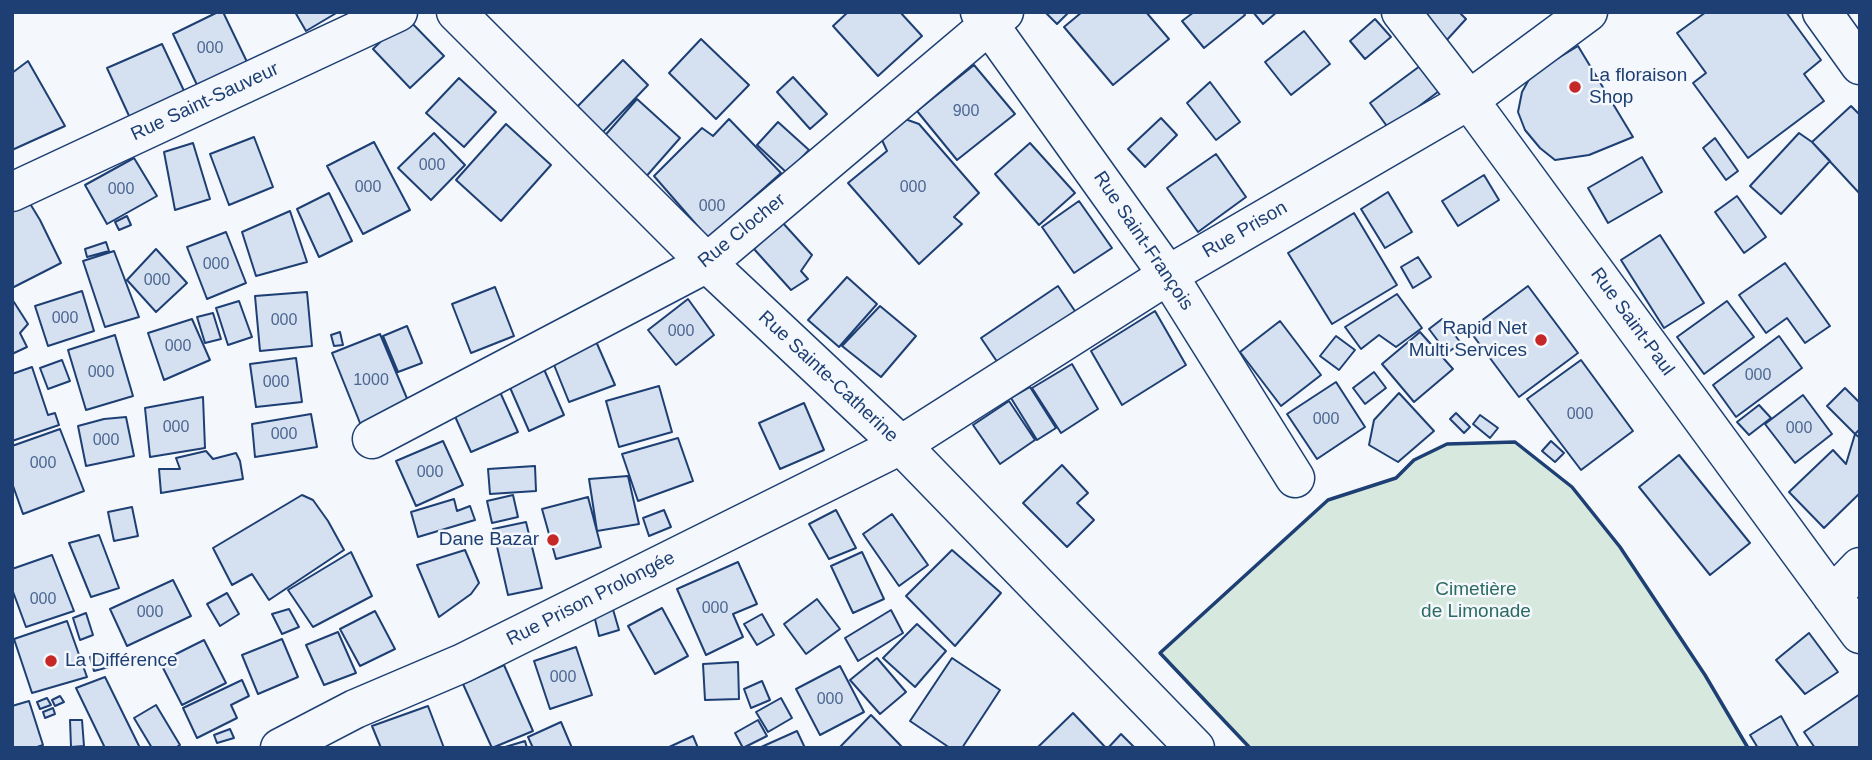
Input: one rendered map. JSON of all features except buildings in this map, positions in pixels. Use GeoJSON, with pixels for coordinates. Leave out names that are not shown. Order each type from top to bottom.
{"type":"FeatureCollection","features":[{"type":"Feature","properties":{"kind":"street","name":"Rue Saint-Sauveur"},"geometry":{"type":"LineString","coordinates":[[12,192],[398,12]]}},
{"type":"Feature","properties":{"kind":"street","name":"Rue Sainte-Catherine"},"geometry":{"type":"LineString","coordinates":[[456,12],[707,263],[901,445],[1195,748]]}},
{"type":"Feature","properties":{"kind":"street","name":"Rue Saint-Paul"},"geometry":{"type":"LineString","coordinates":[[1401,12],[1469,100],[1860,634]]}},
{"type":"Feature","properties":{"kind":"street","name":"Rue Prison"},"geometry":{"type":"LineString","coordinates":[[901,445],[1168,275],[1469,100],[1588,12]]}},
{"type":"Feature","properties":{"kind":"street"},"geometry":{"type":"LineString","coordinates":[[1822,12],[1860,65]]}},
{"type":"Feature","properties":{"kind":"street","name":"Rue Clocher"},"geometry":{"type":"LineString","coordinates":[[372,439],[707,263],[991,16]]}},
{"type":"Feature","properties":{"kind":"street","name":"Rue Saint-François"},"geometry":{"type":"LineString","coordinates":[[991,16],[1168,275],[1295,478]]}},
{"type":"Feature","properties":{"kind":"street","name":"Rue Prison Prolongée"},"geometry":{"type":"LineString","coordinates":[[280,748],[355,709],[463,663],[901,445]]}},
{"type":"Feature","properties":{"kind":"street"},"geometry":{"type":"LineString","coordinates":[[1832,596],[1860,567]]}},
{"type":"Feature","properties":{"kind":"green space","name":"Cimetière de Limonade"},"geometry":{"type":"Polygon","coordinates":[[[1515,442],[1572,487],[1620,547],[1705,675],[1748,748],[1250,748],[1160,653],[1328,500],[1396,478],[1414,460],[1447,444],[1515,442]]]}},
{"type":"Feature","properties":{"kind":"wall"},"geometry":{"type":"LineString","coordinates":[[1250,748],[1160,653],[1328,500],[1396,478],[1414,460],[1447,444],[1515,442],[1572,487],[1620,547],[1705,675],[1748,748]]}},
{"type":"Feature","properties":{"kind":"place","name":"La floraison Shop"},"geometry":{"type":"Point","coordinates":[1575,87]}},
{"type":"Feature","properties":{"kind":"place","name":"Rapid Net Multi Services"},"geometry":{"type":"Point","coordinates":[1541,340]}},
{"type":"Feature","properties":{"kind":"place","name":"Dane Bazar"},"geometry":{"type":"Point","coordinates":[553,540]}},
{"type":"Feature","properties":{"kind":"place","name":"La Différence"},"geometry":{"type":"Point","coordinates":[51,661]}}]}
